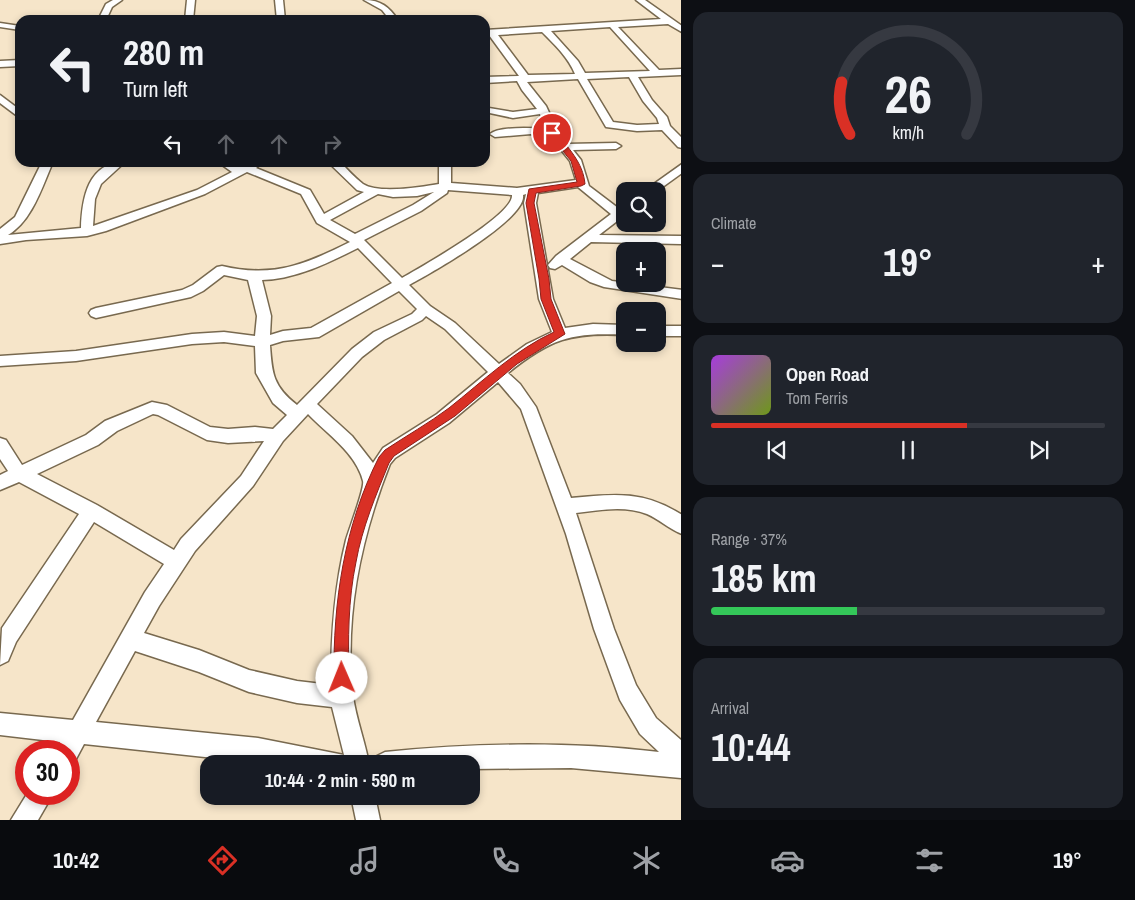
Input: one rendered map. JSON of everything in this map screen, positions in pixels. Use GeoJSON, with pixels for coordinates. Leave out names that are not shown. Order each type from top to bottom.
{"type":"FeatureCollection","features":[{"type":"Feature","properties":{"kind":"street"},"geometry":{"type":"LineString","coordinates":[[104,15],[109,6],[118,0]]}},
{"type":"Feature","properties":{"kind":"street"},"geometry":{"type":"LineString","coordinates":[[190,15],[191,0]]}},
{"type":"Feature","properties":{"kind":"street"},"geometry":{"type":"LineString","coordinates":[[279,0],[280,15]]}},
{"type":"Feature","properties":{"kind":"street"},"geometry":{"type":"LineString","coordinates":[[368,0],[385,8],[390,15]]}},
{"type":"Feature","properties":{"kind":"street"},"geometry":{"type":"LineString","coordinates":[[640,0],[681,30]]}},
{"type":"Feature","properties":{"kind":"street"},"geometry":{"type":"LineString","coordinates":[[490,33],[669,20]]}},
{"type":"Feature","properties":{"kind":"street"},"geometry":{"type":"LineString","coordinates":[[0,25],[15,27]]}},
{"type":"Feature","properties":{"kind":"street"},"geometry":{"type":"LineString","coordinates":[[612,25],[657,72]]}},
{"type":"Feature","properties":{"kind":"street"},"geometry":{"type":"LineString","coordinates":[[544,29],[563,48],[582,76],[588,90],[610,126],[637,128],[665,127]]}},
{"type":"Feature","properties":{"kind":"street"},"geometry":{"type":"LineString","coordinates":[[490,34],[524,79],[525,88],[541,106],[552,133],[575,160],[581,184],[589,193],[616,208]]}},
{"type":"Feature","properties":{"kind":"street"},"geometry":{"type":"LineString","coordinates":[[0,64],[15,63]]}},
{"type":"Feature","properties":{"kind":"street"},"geometry":{"type":"LineString","coordinates":[[490,80],[681,72]]}},
{"type":"Feature","properties":{"kind":"street"},"geometry":{"type":"LineString","coordinates":[[632,74],[648,101],[662,117],[665,127],[681,145]]}},
{"type":"Feature","properties":{"kind":"street"},"geometry":{"type":"LineString","coordinates":[[0,98],[15,111]]}},
{"type":"Feature","properties":{"kind":"street"},"geometry":{"type":"LineString","coordinates":[[490,111],[513,115],[543,112]]}},
{"type":"Feature","properties":{"kind":"street"},"geometry":{"type":"LineString","coordinates":[[494,134],[531,131],[552,133]]}},
{"type":"Feature","properties":{"kind":"street"},"geometry":{"type":"LineString","coordinates":[[564,147],[616,146]]}},
{"type":"Feature","properties":{"kind":"street"},"geometry":{"type":"LineString","coordinates":[[0,234],[11,228],[20,219],[46,167]]}},
{"type":"Feature","properties":{"kind":"street"},"geometry":{"type":"LineString","coordinates":[[87,232],[89,201],[95,182],[112,167]]}},
{"type":"Feature","properties":{"kind":"street"},"geometry":{"type":"LineString","coordinates":[[0,240],[33,235],[87,232],[166,206],[201,192],[248,167],[306,192],[322,220],[357,241],[425,309],[450,326],[499,374],[528,407],[565,506],[604,628],[628,692],[648,726],[681,757]]}},
{"type":"Feature","properties":{"kind":"street"},"geometry":{"type":"LineString","coordinates":[[338,167],[356,185],[365,190],[375,191],[417,192],[447,186],[517,192],[581,184]]}},
{"type":"Feature","properties":{"kind":"street"},"geometry":{"type":"LineString","coordinates":[[445,167],[447,186]]}},
{"type":"Feature","properties":{"kind":"street"},"geometry":{"type":"LineString","coordinates":[[662,182],[681,167]]}},
{"type":"Feature","properties":{"kind":"street"},"geometry":{"type":"LineString","coordinates":[[96,313],[186,294],[198,288],[222,270],[254,276],[303,268],[322,261],[420,206],[447,186]]}},
{"type":"Feature","properties":{"kind":"street"},"geometry":{"type":"LineString","coordinates":[[322,220],[375,191]]}},
{"type":"Feature","properties":{"kind":"street"},"geometry":{"type":"LineString","coordinates":[[532,191],[530,203],[546,299],[560,334]]}},
{"type":"Feature","properties":{"kind":"street"},"geometry":{"type":"LineString","coordinates":[[390,192],[420,206]]}},
{"type":"Feature","properties":{"kind":"street"},"geometry":{"type":"LineString","coordinates":[[0,362],[76,356],[224,336],[262,342],[283,336],[314,333],[435,265],[504,218],[513,209],[518,199],[517,192]]}},
{"type":"Feature","properties":{"kind":"street"},"geometry":{"type":"LineString","coordinates":[[544,279],[561,259],[616,215]]}},
{"type":"Feature","properties":{"kind":"street"},"geometry":{"type":"LineString","coordinates":[[589,238],[610,240],[642,238],[681,240]]}},
{"type":"Feature","properties":{"kind":"street"},"geometry":{"type":"LineString","coordinates":[[561,259],[604,283],[617,287],[664,290],[681,295]]}},
{"type":"Feature","properties":{"kind":"street"},"geometry":{"type":"LineString","coordinates":[[254,276],[264,316],[262,342],[264,373],[269,384],[279,399],[302,409],[355,450],[370,470],[373,484]]}},
{"type":"Feature","properties":{"kind":"street"},"geometry":{"type":"LineString","coordinates":[[75,740],[130,639],[176,561],[188,545],[247,481],[277,436],[357,353],[379,336],[417,317],[425,309]]}},
{"type":"Feature","properties":{"kind":"street"},"geometry":{"type":"LineString","coordinates":[[356,755],[342,697],[341,640],[349,563],[359,524],[373,484],[384,460],[389,453],[451,413],[541,342],[560,334],[584,329],[616,330]]}},
{"type":"Feature","properties":{"kind":"street"},"geometry":{"type":"LineString","coordinates":[[666,331],[681,331]]}},
{"type":"Feature","properties":{"kind":"street"},"geometry":{"type":"LineString","coordinates":[[0,484],[92,440],[111,426],[152,408],[161,409],[207,433],[228,436],[255,434],[277,436]]}},
{"type":"Feature","properties":{"kind":"street"},"geometry":{"type":"LineString","coordinates":[[0,445],[19,474],[40,483],[91,511],[176,561]]}},
{"type":"Feature","properties":{"kind":"street"},"geometry":{"type":"LineString","coordinates":[[565,506],[623,502],[647,506],[681,526]]}},
{"type":"Feature","properties":{"kind":"street"},"geometry":{"type":"LineString","coordinates":[[0,654],[9,635],[91,511]]}},
{"type":"Feature","properties":{"kind":"street"},"geometry":{"type":"LineString","coordinates":[[130,639],[199,661],[249,681],[297,692],[342,697]]}},
{"type":"Feature","properties":{"kind":"street"},"geometry":{"type":"LineString","coordinates":[[0,724],[66,740]]}},
{"type":"Feature","properties":{"kind":"street"},"geometry":{"type":"LineString","coordinates":[[80,742],[258,750],[287,755]]}},
{"type":"Feature","properties":{"kind":"street"},"geometry":{"type":"LineString","coordinates":[[480,756],[597,758],[681,766]]}},
{"type":"Feature","properties":{"kind":"street"},"geometry":{"type":"LineString","coordinates":[[24,820],[34,805]]}},
{"type":"Feature","properties":{"kind":"street"},"geometry":{"type":"LineString","coordinates":[[365,805],[368,820]]}},
{"type":"Feature","properties":{"kind":"route"},"geometry":{"type":"LineString","coordinates":[[342,678],[341,640],[349,563],[363,512],[384,460],[389,453],[451,413],[513,362],[541,342],[560,334],[546,299],[530,203],[532,191],[581,184],[575,160],[552,133]]}}]}
